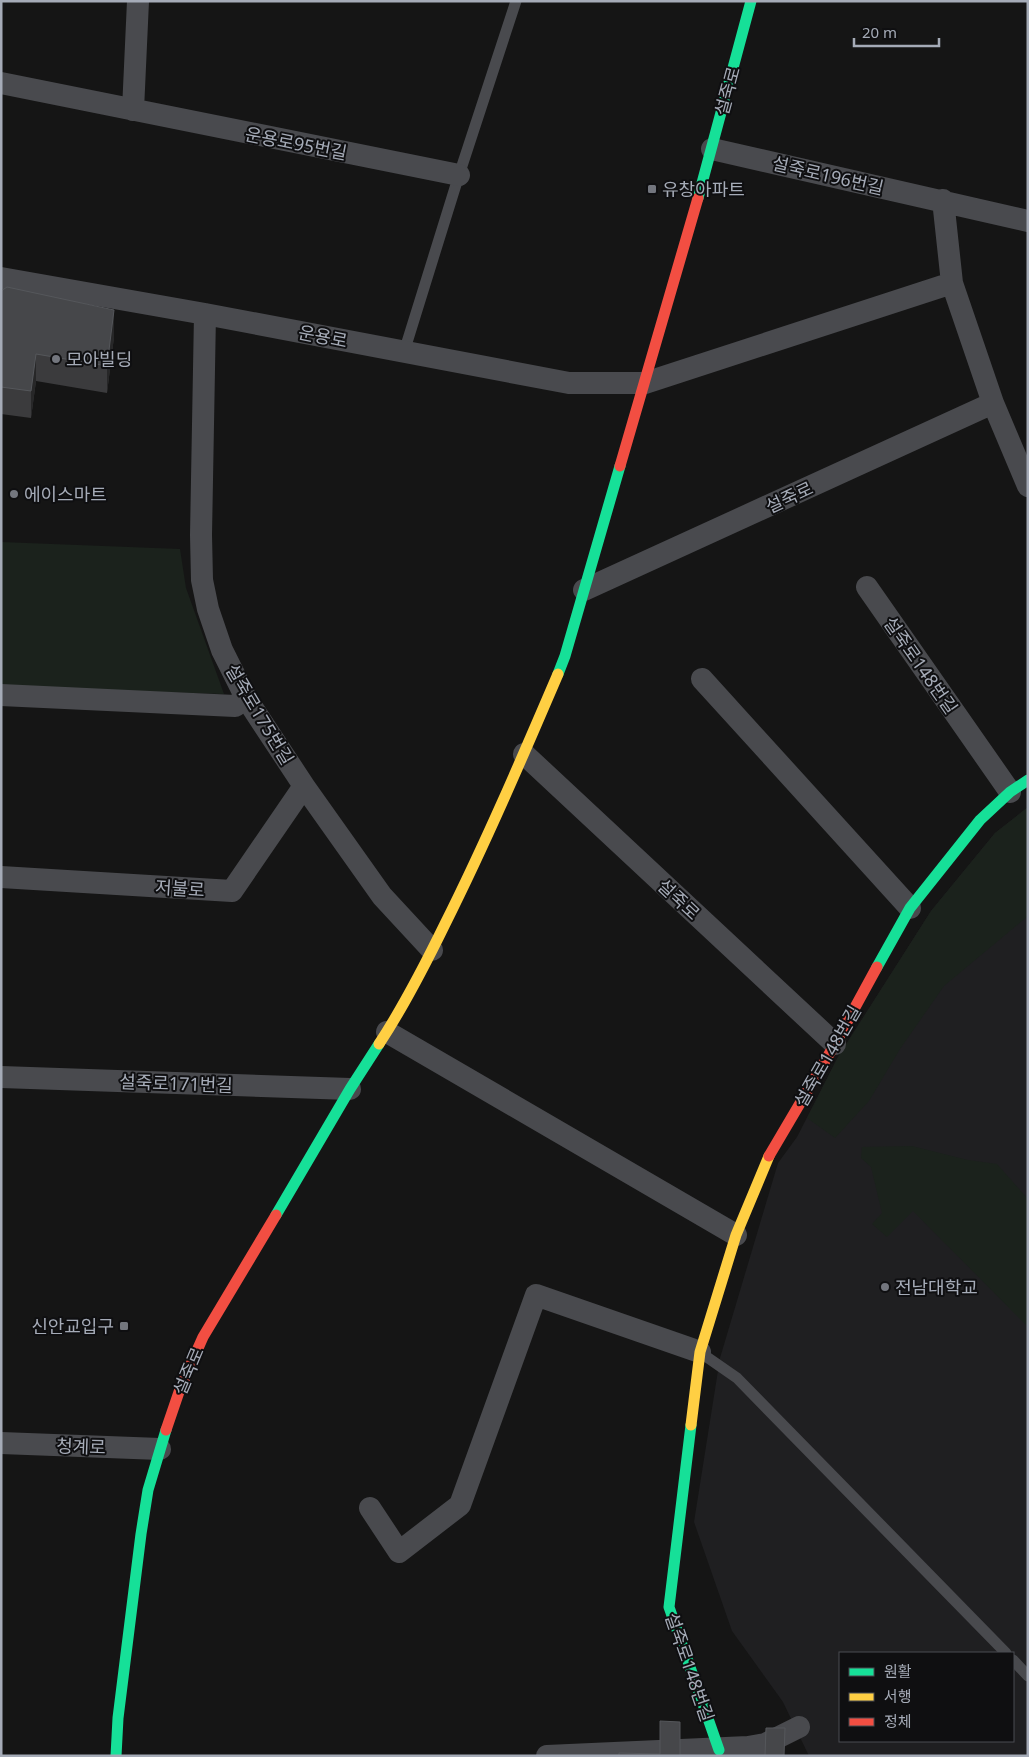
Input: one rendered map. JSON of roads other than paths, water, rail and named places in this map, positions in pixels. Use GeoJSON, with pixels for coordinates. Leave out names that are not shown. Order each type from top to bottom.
{"type":"FeatureCollection","features":[{"type":"Feature","properties":{"kind":"main road","name":"설죽로"},"geometry":{"type":"LineString","coordinates":[[116,1756],[118,1718],[140,1534],[148,1490],[180,1389],[203,1337],[350,1089],[387,1032],[432,950],[466,882],[524,754],[565,656],[712,149],[751,1]]}},
{"type":"Feature","properties":{"kind":"main road","name":"설죽로148번길"},"geometry":{"type":"LineString","coordinates":[[719,1750],[668,1607],[700,1352],[736,1235],[770,1154],[835,1044],[910,908],[980,820],[1019,786]]}},
{"type":"Feature","properties":{"kind":"street"},"geometry":{"type":"LineString","coordinates":[[133,110],[138,1]]}},
{"type":"Feature","properties":{"kind":"street","name":"운용로95번길"},"geometry":{"type":"LineString","coordinates":[[1,83],[458,175]]}},
{"type":"Feature","properties":{"kind":"street","name":"설죽로196번길"},"geometry":{"type":"LineString","coordinates":[[712,149],[1028,220]]}},
{"type":"Feature","properties":{"kind":"street"},"geometry":{"type":"LineString","coordinates":[[944,200],[952,283],[993,403],[1028,486]]}},
{"type":"Feature","properties":{"kind":"street","name":"운용로"},"geometry":{"type":"LineString","coordinates":[[1,278],[205,314],[569,384],[645,382]]}},
{"type":"Feature","properties":{"kind":"street"},"geometry":{"type":"LineString","coordinates":[[645,382],[952,283]]}},
{"type":"Feature","properties":{"kind":"street","name":"설죽로175번길"},"geometry":{"type":"LineString","coordinates":[[205,314],[201,535],[202,580],[208,609],[222,650],[246,698],[304,786],[382,896],[432,950]]}},
{"type":"Feature","properties":{"kind":"street","name":"설죽로"},"geometry":{"type":"LineString","coordinates":[[584,590],[993,403]]}},
{"type":"Feature","properties":{"kind":"street","name":"설죽로148번길"},"geometry":{"type":"LineString","coordinates":[[866,587],[1019,786]]}},
{"type":"Feature","properties":{"kind":"street"},"geometry":{"type":"LineString","coordinates":[[702,678],[910,908]]}},
{"type":"Feature","properties":{"kind":"street"},"geometry":{"type":"LineString","coordinates":[[1,696],[235,706],[246,698]]}},
{"type":"Feature","properties":{"kind":"street","name":"설죽로"},"geometry":{"type":"LineString","coordinates":[[524,754],[835,1044]]}},
{"type":"Feature","properties":{"kind":"street","name":"저불로"},"geometry":{"type":"LineString","coordinates":[[1,876],[232,891],[304,786]]}},
{"type":"Feature","properties":{"kind":"street"},"geometry":{"type":"LineString","coordinates":[[387,1032],[736,1235]]}},
{"type":"Feature","properties":{"kind":"street","name":"설죽로171번길"},"geometry":{"type":"LineString","coordinates":[[1,1077],[350,1089]]}},
{"type":"Feature","properties":{"kind":"street"},"geometry":{"type":"LineString","coordinates":[[370,1508],[399,1552],[460,1505],[536,1295],[700,1352]]}},
{"type":"Feature","properties":{"kind":"street","name":"청계로"},"geometry":{"type":"LineString","coordinates":[[1,1443],[160,1448]]}},
{"type":"Feature","properties":{"kind":"street"},"geometry":{"type":"LineString","coordinates":[[719,1750],[765,1744],[799,1727]]}},
{"type":"Feature","properties":{"kind":"street","name":"설죽로148번길"},"geometry":{"type":"LineString","coordinates":[[547,1756],[719,1750]]}},
{"type":"Feature","properties":{"kind":"lane"},"geometry":{"type":"LineString","coordinates":[[404,352],[458,175],[516,1]]}},
{"type":"Feature","properties":{"kind":"lane"},"geometry":{"type":"LineString","coordinates":[[700,1352],[737,1378],[1005,1652]]}},
{"type":"Feature","properties":{"kind":"lane"},"geometry":{"type":"LineString","coordinates":[[1014,1661],[1028,1676]]}},
{"type":"Feature","properties":{"kind":"place","name":"유창아파트"},"geometry":{"type":"Point","coordinates":[652,189]}},
{"type":"Feature","properties":{"kind":"place","name":"모아빌딩"},"geometry":{"type":"Point","coordinates":[56,359]}},
{"type":"Feature","properties":{"kind":"place","name":"에이스마트"},"geometry":{"type":"Point","coordinates":[14,494]}},
{"type":"Feature","properties":{"kind":"place","name":"전남대학교"},"geometry":{"type":"Point","coordinates":[885,1287]}},
{"type":"Feature","properties":{"kind":"place","name":"신안교입구"},"geometry":{"type":"Point","coordinates":[124,1326]}}]}
